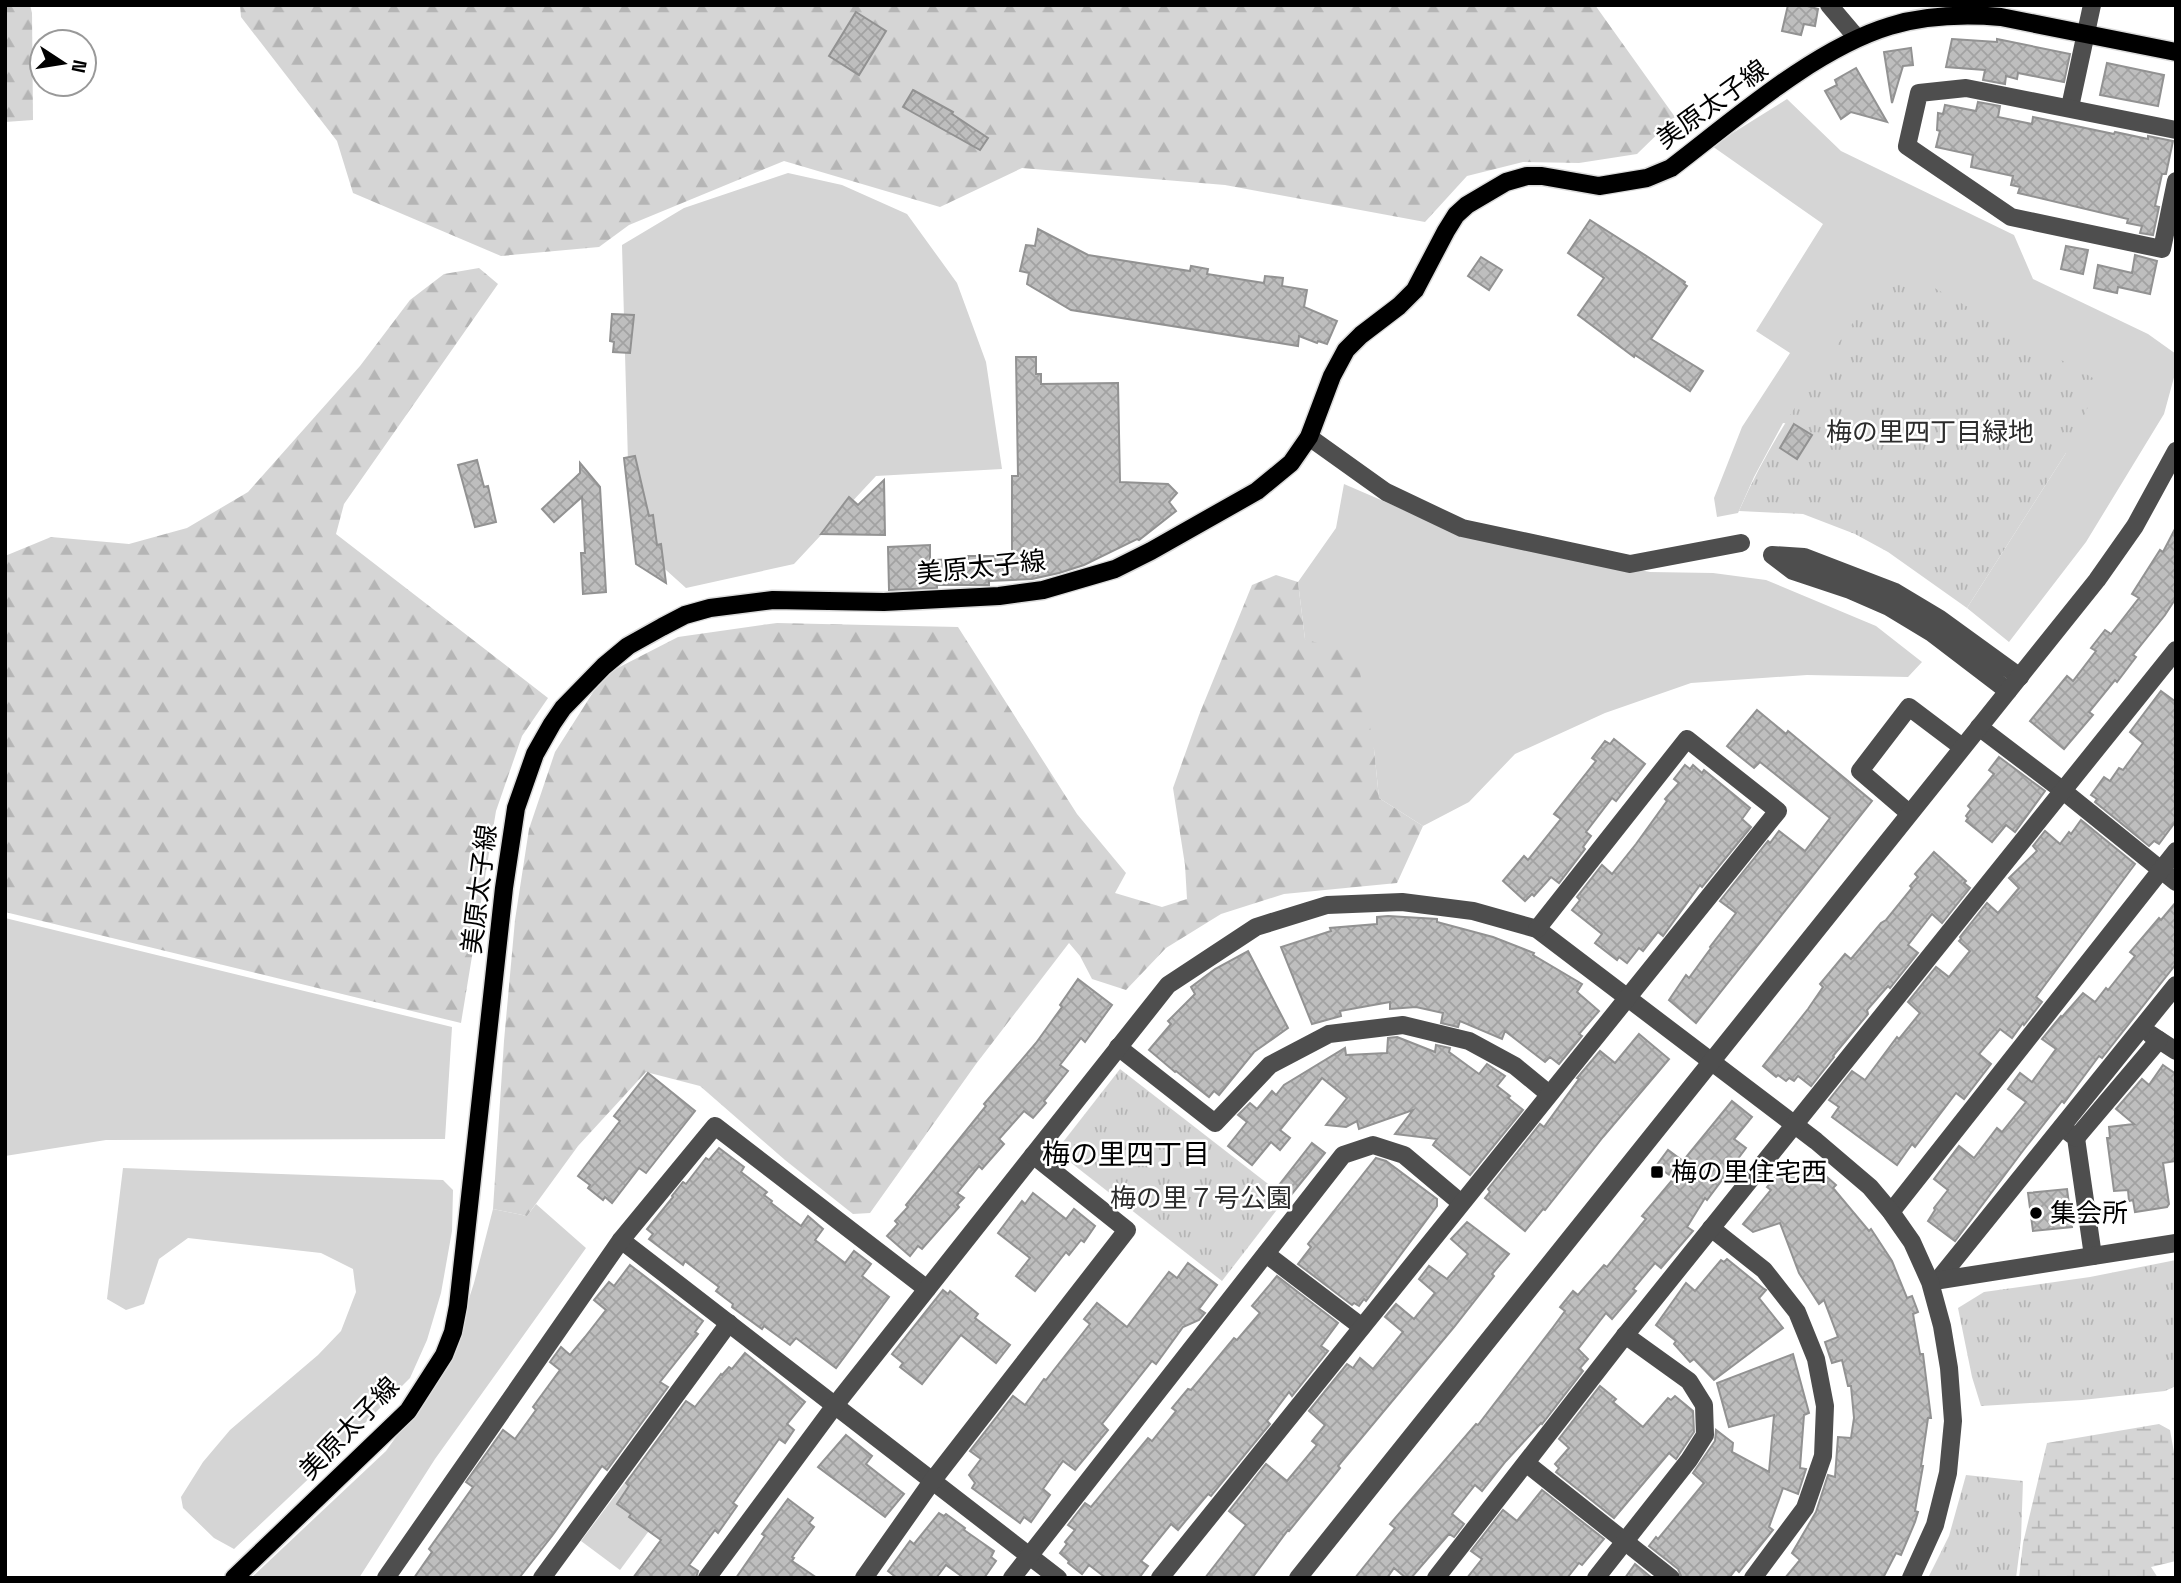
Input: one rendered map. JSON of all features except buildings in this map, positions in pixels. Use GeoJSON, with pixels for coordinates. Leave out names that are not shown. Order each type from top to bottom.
{"type":"FeatureCollection","features":[{"type":"Feature","properties":{"kind":"main road","name":"美原太子線"},"geometry":{"type":"LineString","coordinates":[[234,1578],[408,1412],[444,1355],[453,1332],[463,1268],[503,888],[516,808],[535,754],[564,708],[628,646],[685,615],[710,608],[773,600],[884,602],[999,596],[1043,590],[1115,569],[1257,491],[1291,464],[1310,437],[1332,376],[1346,350],[1415,290],[1446,231],[1456,215],[1467,205],[1506,182],[1527,176],[1599,186],[1647,178],[1671,168],[1802,70],[1857,38],[1918,19],[1954,15],[2001,17],[2176,52]]}},
{"type":"Feature","properties":{"kind":"street"},"geometry":{"type":"LineString","coordinates":[[1829,5],[1857,38]]}},
{"type":"Feature","properties":{"kind":"street"},"geometry":{"type":"LineString","coordinates":[[2070,107],[2092,5]]}},
{"type":"Feature","properties":{"kind":"street"},"geometry":{"type":"LineString","coordinates":[[2176,130],[1966,88],[1919,93],[1908,146],[2011,217],[2162,249],[2176,181]]}},
{"type":"Feature","properties":{"kind":"street"},"geometry":{"type":"LineString","coordinates":[[1310,437],[1387,492],[1462,527],[1630,564],[1741,543]]}},
{"type":"Feature","properties":{"kind":"street"},"geometry":{"type":"LineString","coordinates":[[1298,1578],[2020,677],[2135,526],[2175,453]]}},
{"type":"Feature","properties":{"kind":"street"},"geometry":{"type":"LineString","coordinates":[[2008,691],[1932,633],[1889,607],[1850,590],[1793,571],[1772,555],[1804,557],[1895,592],[1940,619],[2020,677]]}},
{"type":"Feature","properties":{"kind":"street"},"geometry":{"type":"LineString","coordinates":[[1436,1578],[1625,1335],[2176,650]]}},
{"type":"Feature","properties":{"kind":"street"},"geometry":{"type":"LineString","coordinates":[[1909,813],[1860,771],[1909,706],[1962,747]]}},
{"type":"Feature","properties":{"kind":"street"},"geometry":{"type":"LineString","coordinates":[[1979,727],[2062,790],[2176,883]]}},
{"type":"Feature","properties":{"kind":"street"},"geometry":{"type":"LineString","coordinates":[[1160,1578],[1778,811],[1687,739],[1537,929]]}},
{"type":"Feature","properties":{"kind":"street"},"geometry":{"type":"LineString","coordinates":[[1891,1212],[2176,851]]}},
{"type":"Feature","properties":{"kind":"street"},"geometry":{"type":"LineString","coordinates":[[707,1578],[835,1404],[1168,985],[1256,927],[1327,905],[1402,902],[1473,911],[1537,929],[1794,1124],[1870,1187],[1891,1212],[1934,1281],[1949,1368],[1953,1421],[1948,1473],[1935,1525],[1911,1578]]}},
{"type":"Feature","properties":{"kind":"street"},"geometry":{"type":"LineString","coordinates":[[2093,1256],[2069,1133],[2141,1028],[2176,985]]}},
{"type":"Feature","properties":{"kind":"street"},"geometry":{"type":"LineString","coordinates":[[1118,1047],[1215,1123],[1270,1065],[1329,1034],[1403,1025],[1469,1041],[1515,1066],[1549,1094]]}},
{"type":"Feature","properties":{"kind":"street"},"geometry":{"type":"LineString","coordinates":[[2141,1028],[2176,1051]]}},
{"type":"Feature","properties":{"kind":"street"},"geometry":{"type":"LineString","coordinates":[[1934,1281],[2069,1133],[2159,1040]]}},
{"type":"Feature","properties":{"kind":"street"},"geometry":{"type":"LineString","coordinates":[[386,1578],[621,1240],[715,1126],[927,1289]]}},
{"type":"Feature","properties":{"kind":"street"},"geometry":{"type":"LineString","coordinates":[[1012,1578],[1343,1155],[1373,1145],[1404,1155],[1461,1203]]}},
{"type":"Feature","properties":{"kind":"street"},"geometry":{"type":"LineString","coordinates":[[864,1578],[933,1480],[1127,1230],[1033,1155]]}},
{"type":"Feature","properties":{"kind":"street"},"geometry":{"type":"LineString","coordinates":[[1711,1228],[1764,1270],[1797,1312],[1816,1359],[1825,1406],[1823,1456],[1805,1508],[1754,1578]]}},
{"type":"Feature","properties":{"kind":"street"},"geometry":{"type":"LineString","coordinates":[[621,1240],[1058,1578]]}},
{"type":"Feature","properties":{"kind":"street"},"geometry":{"type":"LineString","coordinates":[[1934,1281],[2176,1243]]}},
{"type":"Feature","properties":{"kind":"street"},"geometry":{"type":"LineString","coordinates":[[1266,1254],[1362,1327]]}},
{"type":"Feature","properties":{"kind":"street"},"geometry":{"type":"LineString","coordinates":[[542,1578],[729,1323]]}},
{"type":"Feature","properties":{"kind":"street"},"geometry":{"type":"LineString","coordinates":[[1595,1578],[1705,1436],[1704,1405],[1689,1381],[1625,1335]]}},
{"type":"Feature","properties":{"kind":"street"},"geometry":{"type":"LineString","coordinates":[[1526,1463],[1671,1578]]}},
{"type":"Feature","properties":{"kind":"green space"},"geometry":{"type":"Polygon","coordinates":[[[5,5],[30,5],[32,28],[28,28],[28,98],[33,98],[33,120],[5,122],[5,5]]]}},
{"type":"Feature","properties":{"kind":"green space"},"geometry":{"type":"Polygon","coordinates":[[[240,5],[1595,5],[1675,117],[1637,154],[1579,163],[1523,162],[1467,176],[1425,222],[1225,185],[1022,168],[940,207],[784,161],[629,225],[599,247],[501,256],[353,193],[337,141],[241,17],[240,5]]]}},
{"type":"Feature","properties":{"kind":"green space"},"geometry":{"type":"Polygon","coordinates":[[[1787,99],[1841,151],[2014,235],[2033,279],[2148,334],[2176,354],[2176,370],[2164,414],[2086,542],[2009,642],[1967,608],[2066,453],[1783,423],[1738,513],[1717,517],[1714,498],[1742,427],[1790,353],[1756,331],[1823,224],[1712,146],[1787,99]]]}},
{"type":"Feature","properties":{"kind":"green space"},"geometry":{"type":"Polygon","coordinates":[[[788,173],[842,185],[907,214],[957,283],[986,362],[1002,469],[876,476],[794,564],[686,588],[656,561],[628,462],[622,245],[684,208],[788,173]]]}},
{"type":"Feature","properties":{"kind":"green space","name":"梅の里四丁目緑地"},"geometry":{"type":"Polygon","coordinates":[[[1894,265],[2100,382],[2066,453],[1967,608],[1888,552],[1855,534],[1803,514],[1739,511],[1790,415],[1894,265]]]}},
{"type":"Feature","properties":{"kind":"green space"},"geometry":{"type":"Polygon","coordinates":[[[479,268],[498,284],[344,504],[336,534],[548,698],[522,736],[496,811],[461,1023],[5,912],[5,556],[51,537],[129,544],[187,528],[248,492],[360,366],[410,300],[444,274],[479,268]]]}},
{"type":"Feature","properties":{"kind":"green space"},"geometry":{"type":"Polygon","coordinates":[[[1344,484],[1462,535],[1650,572],[1713,573],[1766,580],[1876,626],[1922,662],[1908,677],[1807,675],[1691,683],[1605,713],[1515,754],[1469,802],[1423,826],[1379,798],[1374,749],[1305,639],[1298,582],[1336,528],[1344,484]]]}},
{"type":"Feature","properties":{"kind":"green space"},"geometry":{"type":"Polygon","coordinates":[[[1276,575],[1298,582],[1305,639],[1357,656],[1374,749],[1379,798],[1423,826],[1397,883],[1284,894],[1221,914],[1166,948],[1126,990],[1092,979],[1080,956],[1069,943],[976,1064],[870,1213],[853,1214],[785,1160],[700,1086],[646,1072],[578,1146],[527,1216],[493,1209],[515,920],[529,829],[555,752],[604,675],[678,637],[777,623],[958,627],[1077,814],[1126,873],[1115,893],[1162,907],[1187,899],[1185,865],[1173,788],[1199,715],[1252,585],[1276,575]]]}},
{"type":"Feature","properties":{"kind":"green space"},"geometry":{"type":"Polygon","coordinates":[[[5,918],[452,1027],[445,1139],[106,1140],[5,1156],[5,918]]]}},
{"type":"Feature","properties":{"kind":"green space","name":"梅の里７号公園"},"geometry":{"type":"Polygon","coordinates":[[[1120,1069],[1286,1198],[1222,1281],[1056,1151],[1120,1069]]]}},
{"type":"Feature","properties":{"kind":"green space"},"geometry":{"type":"Polygon","coordinates":[[[123,1168],[443,1180],[453,1190],[452,1231],[441,1293],[427,1340],[410,1378],[234,1549],[214,1538],[183,1508],[181,1497],[203,1462],[230,1430],[318,1355],[341,1331],[356,1292],[353,1269],[321,1253],[188,1238],[159,1259],[144,1304],[126,1310],[107,1299],[123,1168]]]}},
{"type":"Feature","properties":{"kind":"green space"},"geometry":{"type":"Polygon","coordinates":[[[536,1204],[586,1248],[435,1459],[359,1578],[251,1578],[386,1451],[432,1386],[456,1339],[493,1209],[527,1216],[536,1204]]]}},
{"type":"Feature","properties":{"kind":"green space"},"geometry":{"type":"Polygon","coordinates":[[[2176,1260],[2176,1386],[2165,1391],[2082,1400],[1981,1406],[1972,1377],[1958,1308],[1984,1292],[2090,1277],[2176,1260]]]}},
{"type":"Feature","properties":{"kind":"green space"},"geometry":{"type":"Polygon","coordinates":[[[2159,1424],[2170,1430],[2176,1464],[2176,1561],[2151,1567],[2158,1578],[2019,1578],[2023,1543],[2047,1443],[2159,1424]]]}},
{"type":"Feature","properties":{"kind":"green space"},"geometry":{"type":"Polygon","coordinates":[[[1966,1475],[2023,1481],[2021,1539],[2016,1578],[1928,1578],[1949,1536],[1966,1475]]]}},
{"type":"Feature","properties":{"kind":"green space"},"geometry":{"type":"Polygon","coordinates":[[[629,1477],[668,1505],[620,1570],[581,1541],[629,1477]]]}},
{"type":"Feature","properties":{"kind":"place","name":"梅の里住宅西"},"geometry":{"type":"Point","coordinates":[1657,1172]}},
{"type":"Feature","properties":{"kind":"place","name":"集会所"},"geometry":{"type":"Point","coordinates":[2036,1213]}},
{"type":"Feature","properties":{"kind":"district","name":"梅の里四丁目"},"geometry":{"type":"Point","coordinates":[1126,1154]}}]}
